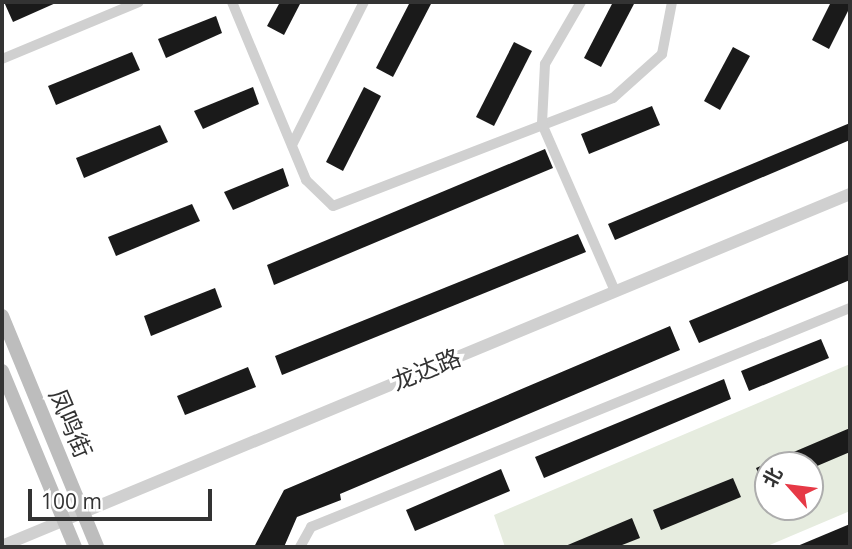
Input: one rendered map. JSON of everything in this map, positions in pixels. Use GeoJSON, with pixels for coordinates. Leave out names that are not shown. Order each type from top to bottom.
{"type":"FeatureCollection","features":[{"type":"Feature","properties":{"kind":"main road","name":"凤鸣街"},"geometry":{"type":"LineString","coordinates":[[2,316],[97,547]]}},
{"type":"Feature","properties":{"kind":"main road","name":"凤鸣街"},"geometry":{"type":"LineString","coordinates":[[2,371],[75,547]]}},
{"type":"Feature","properties":{"kind":"street"},"geometry":{"type":"LineString","coordinates":[[2,59],[139,2]]}},
{"type":"Feature","properties":{"kind":"street"},"geometry":{"type":"LineString","coordinates":[[232,2],[306,180],[333,206],[612,98],[662,54],[672,2]]}},
{"type":"Feature","properties":{"kind":"street"},"geometry":{"type":"LineString","coordinates":[[292,145],[364,2]]}},
{"type":"Feature","properties":{"kind":"street"},"geometry":{"type":"LineString","coordinates":[[580,2],[545,64],[542,124],[615,291]]}},
{"type":"Feature","properties":{"kind":"street","name":"龙达路"},"geometry":{"type":"LineString","coordinates":[[2,546],[850,194]]}},
{"type":"Feature","properties":{"kind":"street"},"geometry":{"type":"LineString","coordinates":[[300,547],[312,527],[850,308]]}},
{"type":"Feature","properties":{"kind":"shaded area"},"geometry":{"type":"Polygon","coordinates":[[[850,364],[850,511],[765,547],[505,547],[494,515],[850,364]]]}},
{"type":"Feature","properties":{"kind":"building"},"geometry":{"type":"Polygon","coordinates":[[[4,2],[58,2],[13,22],[4,2]]]}},
{"type":"Feature","properties":{"kind":"building"},"geometry":{"type":"Polygon","coordinates":[[[280,2],[301,2],[284,35],[267,26],[280,2]]]}},
{"type":"Feature","properties":{"kind":"building"},"geometry":{"type":"Polygon","coordinates":[[[410,2],[432,2],[393,77],[376,68],[410,2]]]}},
{"type":"Feature","properties":{"kind":"building"},"geometry":{"type":"Polygon","coordinates":[[[613,2],[635,2],[601,67],[584,58],[613,2]]]}},
{"type":"Feature","properties":{"kind":"building"},"geometry":{"type":"Polygon","coordinates":[[[831,2],[850,2],[850,7],[829,49],[812,40],[831,2]]]}},
{"type":"Feature","properties":{"kind":"building"},"geometry":{"type":"Polygon","coordinates":[[[216,16],[222,33],[166,58],[158,39],[216,16]]]}},
{"type":"Feature","properties":{"kind":"building"},"geometry":{"type":"Polygon","coordinates":[[[514,42],[532,51],[494,126],[476,117],[514,42]]]}},
{"type":"Feature","properties":{"kind":"building"},"geometry":{"type":"Polygon","coordinates":[[[733,47],[750,56],[720,110],[704,101],[733,47]]]}},
{"type":"Feature","properties":{"kind":"building"},"geometry":{"type":"Polygon","coordinates":[[[132,52],[140,70],[56,105],[48,86],[132,52]]]}},
{"type":"Feature","properties":{"kind":"building"},"geometry":{"type":"Polygon","coordinates":[[[253,87],[259,104],[203,129],[194,111],[253,87]]]}},
{"type":"Feature","properties":{"kind":"building"},"geometry":{"type":"Polygon","coordinates":[[[364,87],[381,96],[343,171],[326,162],[364,87]]]}},
{"type":"Feature","properties":{"kind":"building"},"geometry":{"type":"Polygon","coordinates":[[[652,106],[660,125],[589,154],[581,134],[652,106]]]}},
{"type":"Feature","properties":{"kind":"building"},"geometry":{"type":"Polygon","coordinates":[[[850,123],[850,140],[615,240],[608,224],[850,123]]]}},
{"type":"Feature","properties":{"kind":"building"},"geometry":{"type":"Polygon","coordinates":[[[160,125],[168,142],[84,178],[76,158],[160,125]]]}},
{"type":"Feature","properties":{"kind":"building"},"geometry":{"type":"Polygon","coordinates":[[[545,149],[553,168],[274,285],[267,265],[545,149]]]}},
{"type":"Feature","properties":{"kind":"building"},"geometry":{"type":"Polygon","coordinates":[[[283,168],[289,186],[233,210],[224,192],[283,168]]]}},
{"type":"Feature","properties":{"kind":"building"},"geometry":{"type":"Polygon","coordinates":[[[192,204],[200,221],[116,256],[108,237],[192,204]]]}},
{"type":"Feature","properties":{"kind":"building"},"geometry":{"type":"Polygon","coordinates":[[[578,234],[586,252],[282,375],[275,356],[578,234]]]}},
{"type":"Feature","properties":{"kind":"building"},"geometry":{"type":"Polygon","coordinates":[[[850,254],[850,280],[699,343],[689,321],[850,254]]]}},
{"type":"Feature","properties":{"kind":"building"},"geometry":{"type":"Polygon","coordinates":[[[215,288],[222,307],[151,336],[144,316],[215,288]]]}},
{"type":"Feature","properties":{"kind":"building"},"geometry":{"type":"Polygon","coordinates":[[[670,326],[680,350],[340,494],[341,500],[297,517],[284,547],[254,547],[284,490],[670,326]]]}},
{"type":"Feature","properties":{"kind":"building"},"geometry":{"type":"Polygon","coordinates":[[[821,339],[829,358],[749,391],[741,371],[821,339]]]}},
{"type":"Feature","properties":{"kind":"building"},"geometry":{"type":"Polygon","coordinates":[[[248,367],[256,387],[185,415],[177,396],[248,367]]]}},
{"type":"Feature","properties":{"kind":"building"},"geometry":{"type":"Polygon","coordinates":[[[724,379],[731,399],[544,478],[535,457],[724,379]]]}},
{"type":"Feature","properties":{"kind":"building"},"geometry":{"type":"Polygon","coordinates":[[[850,428],[850,452],[824,463],[824,451],[796,451],[850,428]]]}},
{"type":"Feature","properties":{"kind":"building"},"geometry":{"type":"Polygon","coordinates":[[[501,469],[510,491],[415,531],[406,510],[501,469]]]}},
{"type":"Feature","properties":{"kind":"building"},"geometry":{"type":"Polygon","coordinates":[[[733,478],[741,497],[661,530],[653,510],[733,478]]]}},
{"type":"Feature","properties":{"kind":"building"},"geometry":{"type":"Polygon","coordinates":[[[632,518],[640,538],[617,547],[563,547],[632,518]]]}},
{"type":"Feature","properties":{"kind":"building"},"geometry":{"type":"Polygon","coordinates":[[[850,524],[850,547],[795,547],[850,524]]]}}]}
